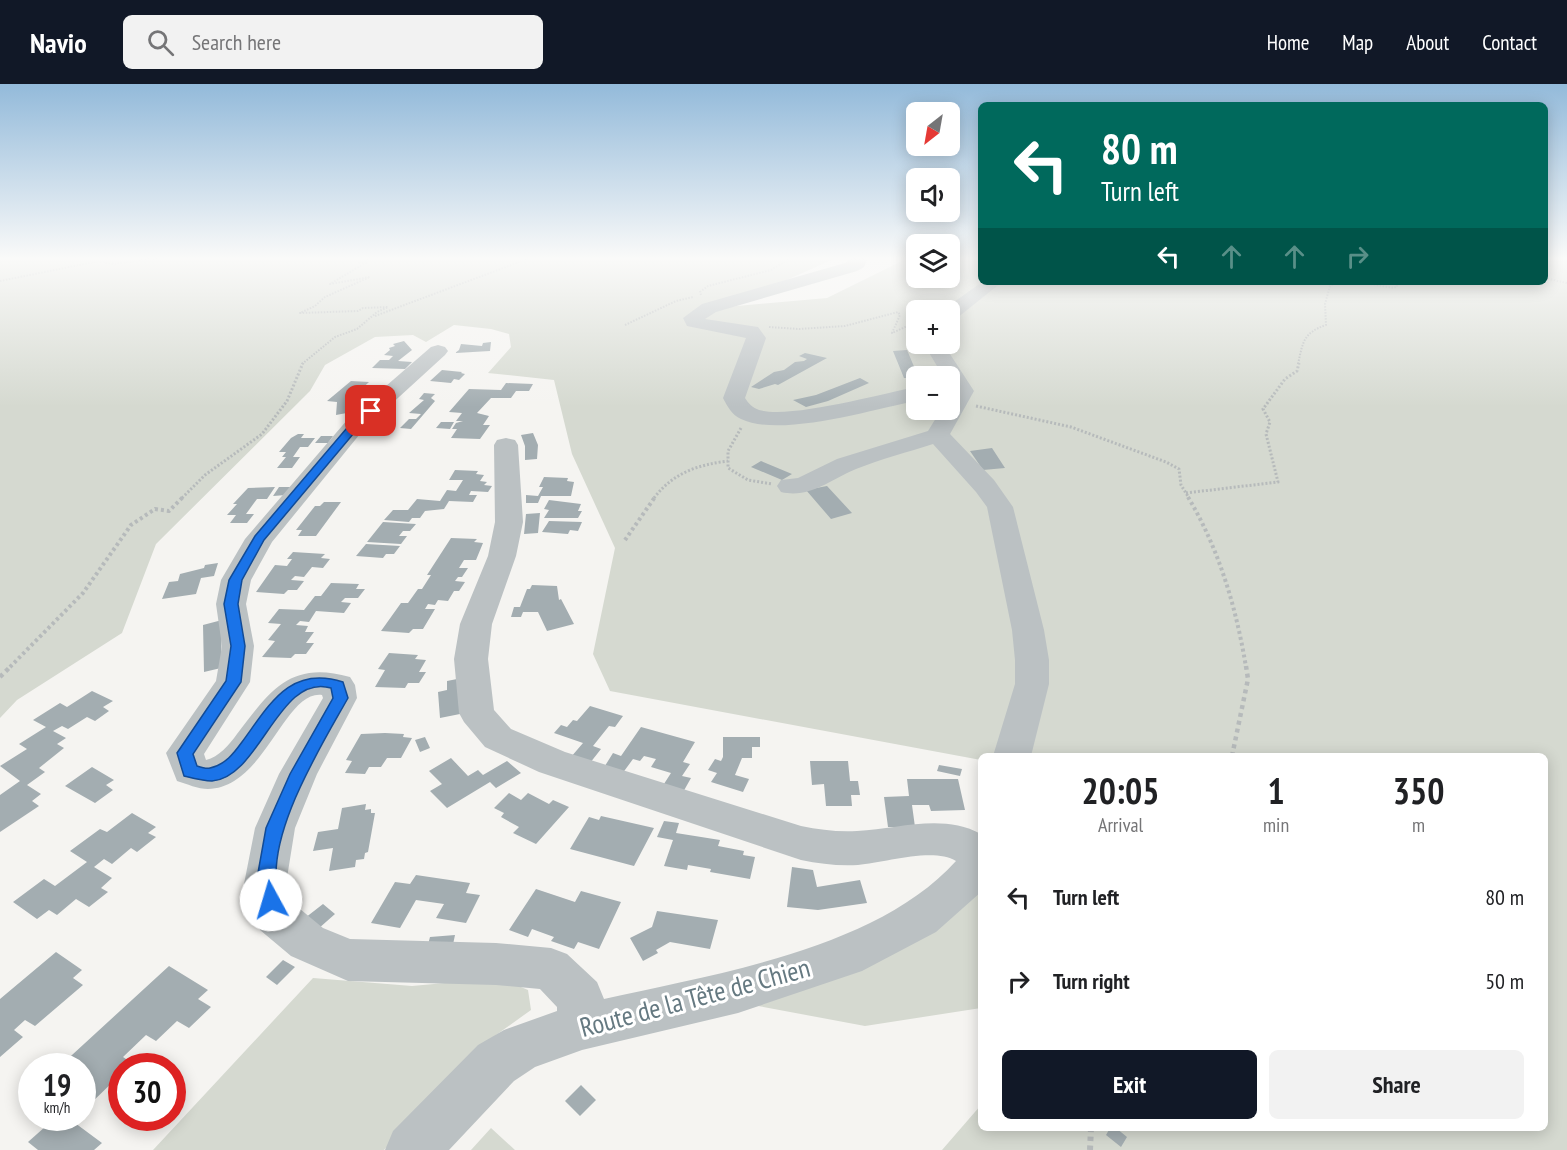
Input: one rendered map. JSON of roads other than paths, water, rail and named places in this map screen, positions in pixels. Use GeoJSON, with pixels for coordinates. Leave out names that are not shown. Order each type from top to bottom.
{"type":"FeatureCollection","features":[{"type":"Feature","properties":{"kind":"street"},"geometry":{"type":"LineString","coordinates":[[712,308],[697,314],[693,318],[694,322],[712,327],[751,331],[756,338],[734,398],[739,407],[756,417],[792,418],[906,396]]}},
{"type":"Feature","properties":{"kind":"street"},"geometry":{"type":"LineString","coordinates":[[438,351],[356,424],[259,539],[236,580],[231,604],[238,646],[233,682],[185,753],[190,771],[212,775],[235,763],[280,702],[306,684],[323,681],[338,685],[340,698],[298,774],[275,828],[266,884],[276,916],[306,942],[348,960],[496,964],[551,969],[580,998],[582,1027]]}},
{"type":"Feature","properties":{"kind":"street"},"geometry":{"type":"LineString","coordinates":[[937,357],[963,391],[958,402],[940,424],[938,435]]}},
{"type":"Feature","properties":{"kind":"street"},"geometry":{"type":"LineString","coordinates":[[790,486],[803,485],[846,464],[938,435]]}},
{"type":"Feature","properties":{"kind":"street"},"geometry":{"type":"LineString","coordinates":[[938,435],[985,486],[1000,507],[1028,630],[1032,660],[1032,684],[1013,753]]}},
{"type":"Feature","properties":{"kind":"street"},"geometry":{"type":"LineString","coordinates":[[506,445],[510,522],[502,556],[476,624],[471,659],[477,713],[498,738],[563,765],[801,843],[825,848],[858,848],[929,839],[959,842],[978,852]]}},
{"type":"Feature","properties":{"kind":"street","name":"Route de la Tête de Chien"},"geometry":{"type":"LineString","coordinates":[[412,1150],[496,1063],[521,1047],[582,1027],[738,991],[846,956],[920,918],[961,885],[973,872],[978,860]]}}]}
